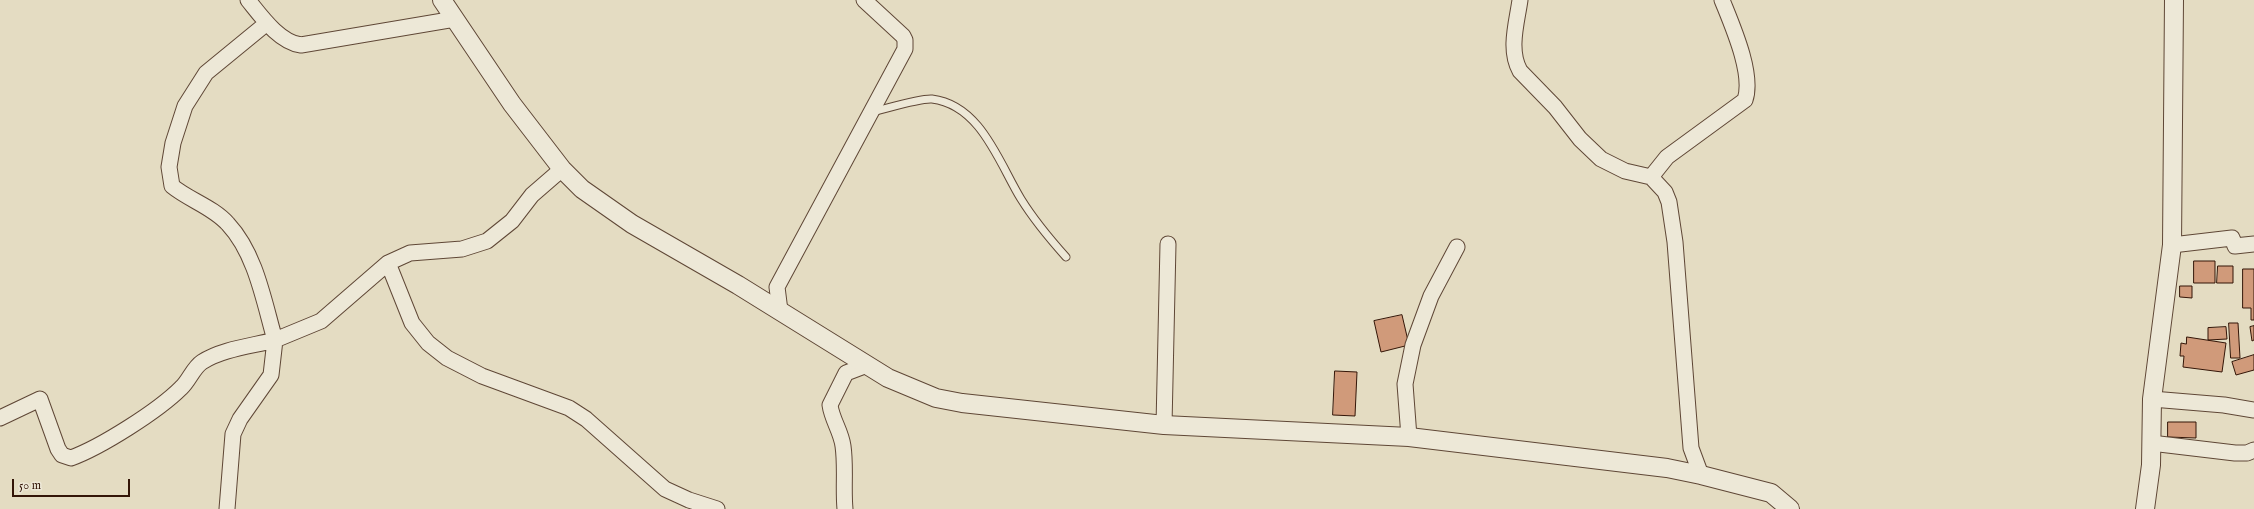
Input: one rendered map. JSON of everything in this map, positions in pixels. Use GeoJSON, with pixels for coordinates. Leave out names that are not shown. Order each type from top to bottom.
{"type":"FeatureCollection","features":[{"type":"Feature","properties":{"kind":"street"},"geometry":{"type":"LineString","coordinates":[[248,0],[267,23],[289,41],[301,45],[455,18]]}},
{"type":"Feature","properties":{"kind":"street"},"geometry":{"type":"LineString","coordinates":[[442,0],[512,104],[562,169],[582,189],[632,224],[780,311],[866,365],[911,389],[956,402],[1164,424],[1409,437],[1667,468],[1701,474],[1771,493],[1790,509]]}},
{"type":"Feature","properties":{"kind":"street"},"geometry":{"type":"LineString","coordinates":[[780,311],[777,287],[906,44],[906,40],[898,30],[864,0]]}},
{"type":"Feature","properties":{"kind":"street"},"geometry":{"type":"LineString","coordinates":[[1520,0],[1514,52],[1516,64],[1526,80],[1555,107],[1580,138],[1601,159],[1625,171],[1651,177],[1665,192],[1673,220],[1691,448],[1701,474]]}},
{"type":"Feature","properties":{"kind":"street"},"geometry":{"type":"LineString","coordinates":[[1651,177],[1667,157],[1745,100],[1748,91],[1748,80],[1732,24],[1722,0]]}},
{"type":"Feature","properties":{"kind":"street"},"geometry":{"type":"LineString","coordinates":[[2145,509],[2151,465],[2152,399],[2172,245],[2174,0]]}},
{"type":"Feature","properties":{"kind":"street"},"geometry":{"type":"LineString","coordinates":[[227,509],[233,434],[240,419],[271,375],[275,340],[255,274],[243,246],[228,223],[172,186],[169,167],[173,143],[185,106],[206,73],[267,23]]}},
{"type":"Feature","properties":{"kind":"street"},"geometry":{"type":"LineString","coordinates":[[0,418],[40,399],[58,449],[62,455],[71,458],[81,454],[129,427],[181,388],[201,363],[215,355],[275,340],[321,321],[388,263],[410,254],[462,249],[487,241],[512,221],[532,195],[562,169]]}},
{"type":"Feature","properties":{"kind":"street"},"geometry":{"type":"LineString","coordinates":[[2172,245],[2232,238],[2236,246],[2254,244]]}},
{"type":"Feature","properties":{"kind":"street"},"geometry":{"type":"LineString","coordinates":[[1164,424],[1168,244]]}},
{"type":"Feature","properties":{"kind":"street"},"geometry":{"type":"LineString","coordinates":[[1409,437],[1405,384],[1413,345],[1431,296],[1457,247]]}},
{"type":"Feature","properties":{"kind":"street"},"geometry":{"type":"LineString","coordinates":[[388,263],[412,323],[428,343],[447,358],[482,376],[569,408],[592,424],[665,489],[689,500],[717,509]]}},
{"type":"Feature","properties":{"kind":"street"},"geometry":{"type":"LineString","coordinates":[[845,509],[843,485],[843,445],[839,428],[832,416],[830,405],[846,374],[866,365]]}},
{"type":"Feature","properties":{"kind":"street"},"geometry":{"type":"LineString","coordinates":[[2152,399],[2224,405],[2254,410]]}},
{"type":"Feature","properties":{"kind":"street"},"geometry":{"type":"LineString","coordinates":[[2151,443],[2234,453],[2246,453],[2254,450]]}},
{"type":"Feature","properties":{"kind":"lane"},"geometry":{"type":"LineString","coordinates":[[870,112],[931,99],[951,105],[970,116],[994,149],[1022,199],[1042,230],[1066,257]]}},
{"type":"Feature","properties":{"kind":"building"},"geometry":{"type":"Polygon","coordinates":[[[2194,261],[2215,261],[2215,283],[2194,283],[2194,261]]]}},
{"type":"Feature","properties":{"kind":"building"},"geometry":{"type":"Polygon","coordinates":[[[2218,266],[2233,266],[2233,283],[2217,283],[2218,266]]]}},
{"type":"Feature","properties":{"kind":"building"},"geometry":{"type":"Polygon","coordinates":[[[2243,269],[2254,269],[2254,320],[2251,320],[2251,308],[2243,308],[2243,269]]]}},
{"type":"Feature","properties":{"kind":"building"},"geometry":{"type":"Polygon","coordinates":[[[2180,286],[2192,286],[2192,298],[2180,297],[2180,286]]]}},
{"type":"Feature","properties":{"kind":"building"},"geometry":{"type":"Polygon","coordinates":[[[1402,315],[1409,345],[1381,352],[1374,321],[1402,315]]]}},
{"type":"Feature","properties":{"kind":"building"},"geometry":{"type":"Polygon","coordinates":[[[2229,323],[2238,323],[2240,358],[2231,358],[2229,323]]]}},
{"type":"Feature","properties":{"kind":"building"},"geometry":{"type":"Polygon","coordinates":[[[2254,326],[2254,340],[2252,341],[2250,327],[2254,326]]]}},
{"type":"Feature","properties":{"kind":"building"},"geometry":{"type":"Polygon","coordinates":[[[2226,327],[2227,339],[2208,340],[2208,328],[2226,327]]]}},
{"type":"Feature","properties":{"kind":"building"},"geometry":{"type":"Polygon","coordinates":[[[2187,337],[2226,343],[2222,372],[2183,367],[2184,356],[2180,356],[2181,343],[2186,344],[2187,337]]]}},
{"type":"Feature","properties":{"kind":"building"},"geometry":{"type":"Polygon","coordinates":[[[2254,355],[2254,370],[2236,375],[2232,362],[2254,355]]]}},
{"type":"Feature","properties":{"kind":"building"},"geometry":{"type":"Polygon","coordinates":[[[1335,371],[1357,372],[1355,416],[1333,415],[1335,371]]]}},
{"type":"Feature","properties":{"kind":"building"},"geometry":{"type":"Polygon","coordinates":[[[2168,422],[2196,422],[2196,438],[2168,437],[2168,422]]]}}]}
